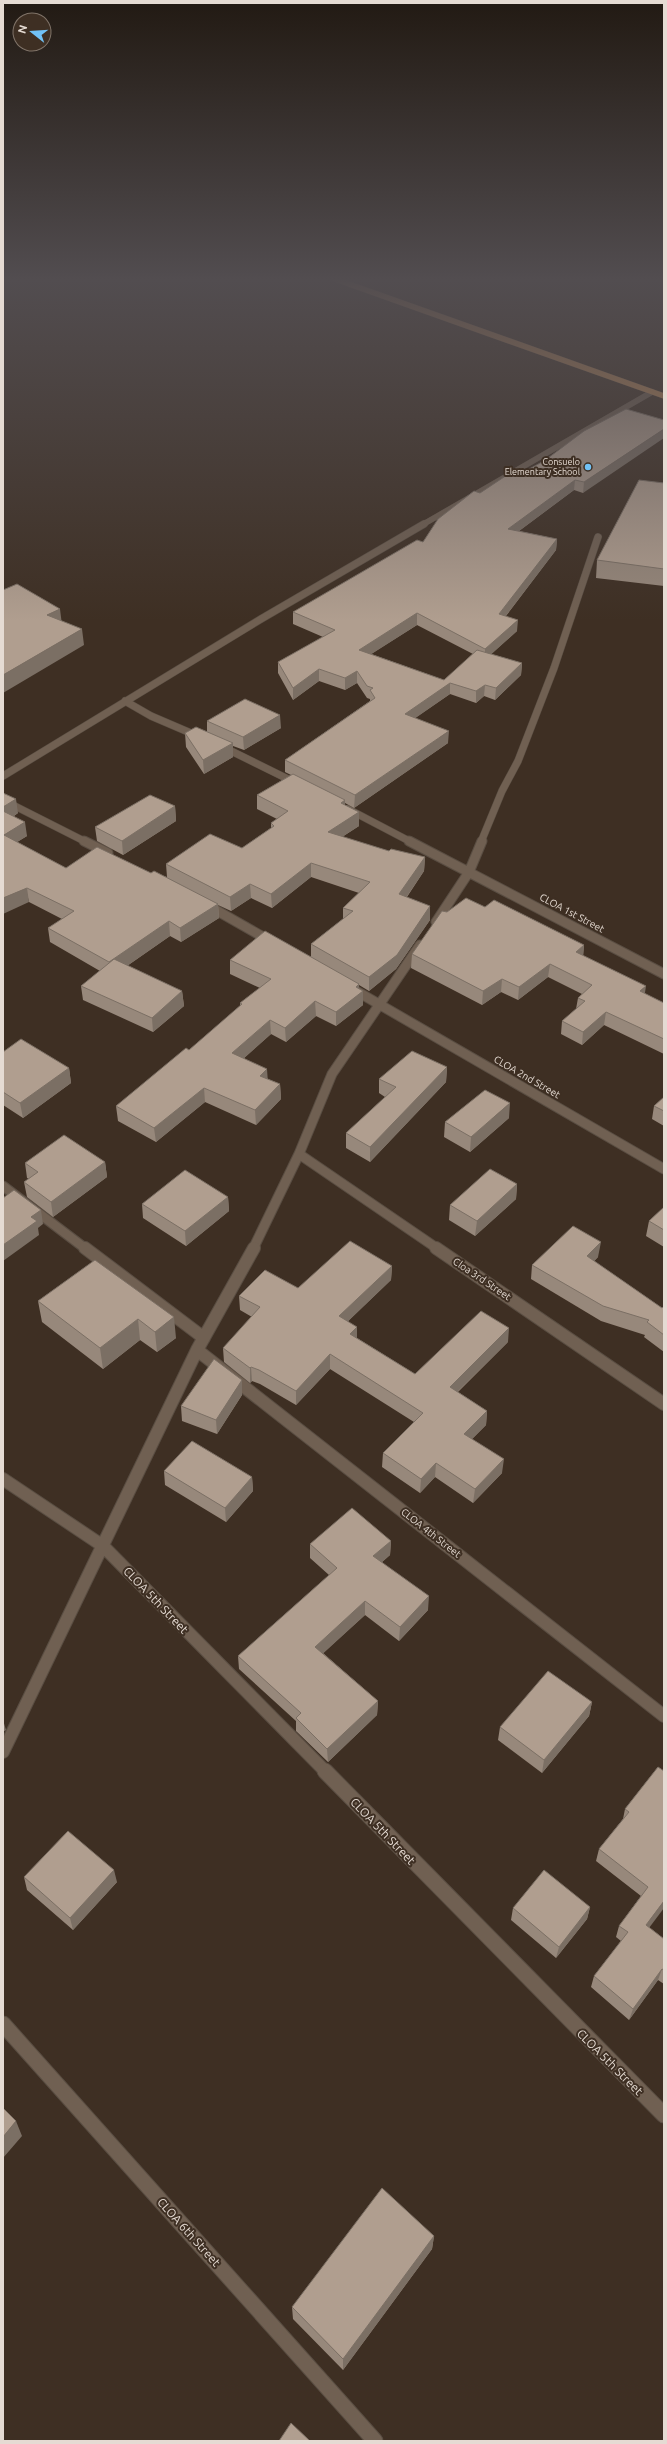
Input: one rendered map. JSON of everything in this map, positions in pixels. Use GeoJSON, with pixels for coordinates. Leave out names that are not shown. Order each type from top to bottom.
{"type":"FeatureCollection","features":[{"type":"Feature","properties":{"kind":"street"},"geometry":{"type":"LineString","coordinates":[[3,776],[125,701],[650,393]]}},
{"type":"Feature","properties":{"kind":"street"},"geometry":{"type":"LineString","coordinates":[[3,1752],[197,1350],[259,1238],[299,1154],[332,1074],[470,872],[502,791],[518,761],[541,703],[598,537]]}},
{"type":"Feature","properties":{"kind":"street"},"geometry":{"type":"LineString","coordinates":[[125,701],[151,716],[210,741],[306,788]]}},
{"type":"Feature","properties":{"kind":"street"},"geometry":{"type":"LineString","coordinates":[[3,800],[116,857]]}},
{"type":"Feature","properties":{"kind":"street","name":"CLOA 1st Street"},"geometry":{"type":"LineString","coordinates":[[341,806],[664,974]]}},
{"type":"Feature","properties":{"kind":"street"},"geometry":{"type":"LineString","coordinates":[[198,900],[278,946]]}},
{"type":"Feature","properties":{"kind":"street","name":"CLOA 2nd Street"},"geometry":{"type":"LineString","coordinates":[[345,985],[664,1168]]}},
{"type":"Feature","properties":{"kind":"street","name":"Cloa 3rd Street"},"geometry":{"type":"LineString","coordinates":[[299,1154],[664,1404]]}},
{"type":"Feature","properties":{"kind":"street"},"geometry":{"type":"LineString","coordinates":[[3,1186],[204,1338]]}},
{"type":"Feature","properties":{"kind":"street","name":"CLOA 4th Street"},"geometry":{"type":"LineString","coordinates":[[197,1350],[664,1716]]}},
{"type":"Feature","properties":{"kind":"street","name":"CLOA 5th Street"},"geometry":{"type":"LineString","coordinates":[[3,1479],[103,1546],[664,2115]]}},
{"type":"Feature","properties":{"kind":"street","name":"CLOA 6th Street"},"geometry":{"type":"LineString","coordinates":[[3,2024],[375,2441]]}},
{"type":"Feature","properties":{"kind":"building"},"geometry":{"type":"Polygon","coordinates":[[[626,409],[664,420],[664,429],[584,482],[575,480],[508,529],[557,539],[499,614],[518,620],[485,649],[417,613],[359,650],[444,680],[477,650],[522,663],[496,688],[485,685],[476,691],[450,683],[405,714],[449,731],[355,795],[285,760],[375,698],[370,690],[373,688],[367,686],[357,671],[345,678],[319,669],[293,688],[278,662],[335,630],[293,612],[417,540],[423,542],[438,519],[474,491],[480,493],[510,473],[518,475],[544,461],[584,431],[626,409]]]}},
{"type":"Feature","properties":{"kind":"building"},"geometry":{"type":"Polygon","coordinates":[[[639,480],[664,483],[664,569],[597,560],[639,480]]]}},
{"type":"Feature","properties":{"kind":"building"},"geometry":{"type":"Polygon","coordinates":[[[17,584],[60,609],[47,615],[82,629],[3,675],[3,590],[17,584]]]}},
{"type":"Feature","properties":{"kind":"building"},"geometry":{"type":"Polygon","coordinates":[[[245,699],[280,715],[243,737],[207,721],[245,699]]]}},
{"type":"Feature","properties":{"kind":"building"},"geometry":{"type":"Polygon","coordinates":[[[196,727],[233,743],[203,760],[185,733],[196,727]]]}},
{"type":"Feature","properties":{"kind":"building"},"geometry":{"type":"Polygon","coordinates":[[[293,774],[345,800],[341,803],[359,812],[328,832],[389,851],[391,849],[425,857],[399,894],[430,906],[397,955],[369,977],[311,944],[353,911],[343,908],[370,882],[311,863],[271,894],[250,884],[230,897],[166,864],[210,834],[242,848],[274,826],[271,823],[288,811],[257,795],[293,774]]]}},
{"type":"Feature","properties":{"kind":"building"},"geometry":{"type":"Polygon","coordinates":[[[3,793],[16,799],[3,807],[3,793]]]}},
{"type":"Feature","properties":{"kind":"building"},"geometry":{"type":"Polygon","coordinates":[[[150,795],[175,806],[122,841],[95,827],[150,795]]]}},
{"type":"Feature","properties":{"kind":"building"},"geometry":{"type":"Polygon","coordinates":[[[3,811],[25,822],[4,835],[66,868],[97,847],[151,873],[154,871],[218,904],[180,928],[169,921],[109,962],[48,928],[74,911],[27,888],[3,898],[3,811]]]}},
{"type":"Feature","properties":{"kind":"building"},"geometry":{"type":"Polygon","coordinates":[[[466,898],[485,907],[494,900],[584,945],[576,952],[646,986],[640,991],[664,1003],[664,1039],[606,1012],[583,1032],[562,1021],[585,1001],[578,998],[592,985],[550,964],[519,987],[502,979],[483,991],[412,954],[442,911],[447,912],[466,898]]]}},
{"type":"Feature","properties":{"kind":"building"},"geometry":{"type":"Polygon","coordinates":[[[265,931],[359,984],[356,987],[363,991],[336,1012],[315,1001],[285,1028],[270,1020],[232,1053],[267,1069],[260,1076],[280,1084],[255,1110],[204,1088],[154,1128],[116,1106],[186,1048],[189,1050],[242,1004],[240,1003],[271,979],[230,960],[265,931]]]}},
{"type":"Feature","properties":{"kind":"building"},"geometry":{"type":"Polygon","coordinates":[[[114,959],[182,991],[152,1018],[81,986],[114,959]]]}},
{"type":"Feature","properties":{"kind":"building"},"geometry":{"type":"Polygon","coordinates":[[[21,1039],[69,1068],[20,1103],[3,1092],[3,1052],[21,1039]]]}},
{"type":"Feature","properties":{"kind":"building"},"geometry":{"type":"Polygon","coordinates":[[[412,1051],[447,1067],[370,1147],[346,1133],[396,1087],[379,1079],[412,1051]]]}},
{"type":"Feature","properties":{"kind":"building"},"geometry":{"type":"Polygon","coordinates":[[[485,1090],[510,1103],[471,1137],[445,1122],[485,1090]]]}},
{"type":"Feature","properties":{"kind":"building"},"geometry":{"type":"Polygon","coordinates":[[[664,1097],[664,1111],[654,1106],[664,1097]]]}},
{"type":"Feature","properties":{"kind":"building"},"geometry":{"type":"Polygon","coordinates":[[[64,1135],[105,1162],[51,1202],[24,1182],[38,1172],[25,1163],[64,1135]]]}},
{"type":"Feature","properties":{"kind":"building"},"geometry":{"type":"Polygon","coordinates":[[[490,1169],[517,1184],[477,1221],[450,1205],[490,1169]]]}},
{"type":"Feature","properties":{"kind":"building"},"geometry":{"type":"Polygon","coordinates":[[[185,1170],[228,1197],[185,1231],[142,1204],[185,1170]]]}},
{"type":"Feature","properties":{"kind":"building"},"geometry":{"type":"Polygon","coordinates":[[[14,1190],[41,1210],[31,1217],[37,1221],[3,1245],[3,1198],[14,1190]]]}},
{"type":"Feature","properties":{"kind":"building"},"geometry":{"type":"Polygon","coordinates":[[[664,1207],[664,1230],[649,1221],[664,1207]]]}},
{"type":"Feature","properties":{"kind":"building"},"geometry":{"type":"Polygon","coordinates":[[[573,1226],[601,1242],[587,1256],[662,1308],[664,1306],[664,1335],[647,1322],[649,1320],[603,1306],[532,1265],[573,1226]]]}},
{"type":"Feature","properties":{"kind":"building"},"geometry":{"type":"Polygon","coordinates":[[[350,1241],[392,1266],[339,1316],[357,1327],[350,1334],[415,1374],[481,1311],[509,1328],[450,1387],[487,1411],[464,1434],[504,1459],[475,1489],[436,1463],[421,1479],[383,1453],[423,1413],[330,1354],[296,1391],[259,1370],[250,1368],[223,1348],[260,1307],[239,1296],[265,1270],[298,1288],[350,1241]]]}},
{"type":"Feature","properties":{"kind":"building"},"geometry":{"type":"Polygon","coordinates":[[[95,1260],[174,1317],[155,1332],[138,1319],[100,1348],[38,1301],[95,1260]]]}},
{"type":"Feature","properties":{"kind":"building"},"geometry":{"type":"Polygon","coordinates":[[[214,1359],[242,1380],[216,1420],[181,1406],[214,1359]]]}},
{"type":"Feature","properties":{"kind":"building"},"geometry":{"type":"Polygon","coordinates":[[[192,1441],[252,1477],[225,1508],[164,1471],[192,1441]]]}},
{"type":"Feature","properties":{"kind":"building"},"geometry":{"type":"Polygon","coordinates":[[[352,1508],[391,1541],[373,1556],[429,1596],[400,1627],[365,1601],[315,1647],[378,1701],[327,1749],[296,1718],[301,1713],[238,1656],[337,1568],[310,1544],[352,1508]]]}},
{"type":"Feature","properties":{"kind":"building"},"geometry":{"type":"Polygon","coordinates":[[[548,1671],[592,1702],[544,1760],[500,1727],[548,1671]]]}},
{"type":"Feature","properties":{"kind":"building"},"geometry":{"type":"Polygon","coordinates":[[[658,1767],[664,1771],[664,1901],[646,1925],[664,1939],[664,1970],[662,1969],[633,2009],[594,1976],[628,1932],[619,1926],[648,1887],[599,1849],[629,1812],[625,1809],[658,1767]]]}},
{"type":"Feature","properties":{"kind":"building"},"geometry":{"type":"Polygon","coordinates":[[[68,1831],[114,1870],[70,1918],[24,1877],[68,1831]]]}},
{"type":"Feature","properties":{"kind":"building"},"geometry":{"type":"Polygon","coordinates":[[[544,1870],[590,1907],[559,1947],[513,1908],[544,1870]]]}},
{"type":"Feature","properties":{"kind":"building"},"geometry":{"type":"Polygon","coordinates":[[[3,2108],[16,2121],[3,2137],[3,2108]]]}},
{"type":"Feature","properties":{"kind":"building"},"geometry":{"type":"Polygon","coordinates":[[[382,2188],[434,2236],[343,2359],[292,2307],[382,2188]]]}},
{"type":"Feature","properties":{"kind":"building"},"geometry":{"type":"Polygon","coordinates":[[[291,2423],[310,2441],[279,2441],[291,2423]]]}},
{"type":"Feature","properties":{"kind":"place","name":"Consuelo Elementary School"},"geometry":{"type":"Point","coordinates":[588,467]}}]}
